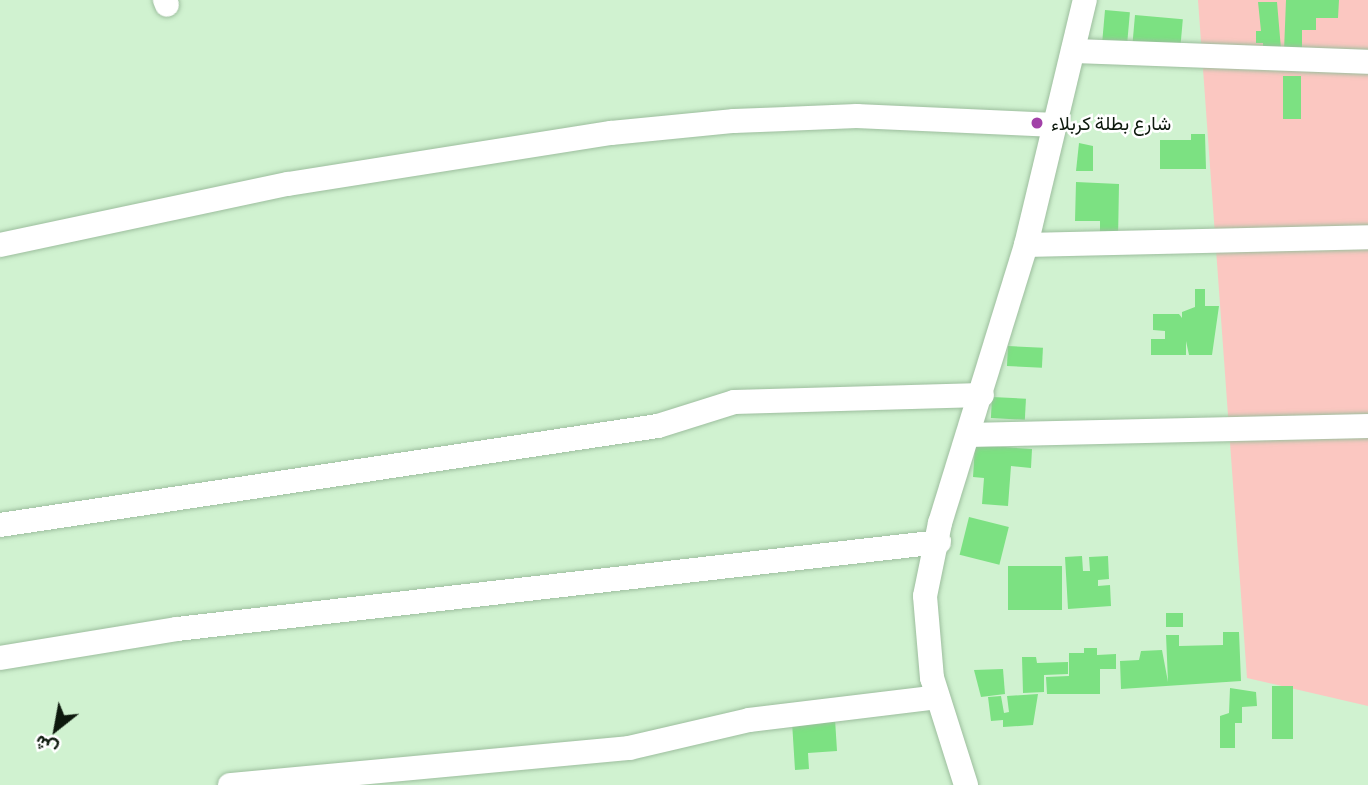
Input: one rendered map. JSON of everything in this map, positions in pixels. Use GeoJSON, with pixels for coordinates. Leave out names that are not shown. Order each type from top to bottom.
{"type":"FeatureCollection","features":[{"type":"Feature","properties":{"kind":"street"},"geometry":{"type":"LineString","coordinates":[[966,785],[938,697],[927,645],[925,596],[939,542],[940,523],[982,395],[1026,245],[1085,0]]}},
{"type":"Feature","properties":{"kind":"street"},"geometry":{"type":"LineString","coordinates":[[1073,51],[1368,62]]}},
{"type":"Feature","properties":{"kind":"street"},"geometry":{"type":"LineString","coordinates":[[0,245],[288,184],[647,128],[857,116],[1055,125]]}},
{"type":"Feature","properties":{"kind":"street"},"geometry":{"type":"LineString","coordinates":[[1026,245],[1368,237]]}},
{"type":"Feature","properties":{"kind":"street"},"geometry":{"type":"LineString","coordinates":[[0,525],[658,426],[734,402],[982,395]]}},
{"type":"Feature","properties":{"kind":"street"},"geometry":{"type":"LineString","coordinates":[[968,435],[1368,426]]}},
{"type":"Feature","properties":{"kind":"street"},"geometry":{"type":"LineString","coordinates":[[0,659],[191,627],[939,542]]}},
{"type":"Feature","properties":{"kind":"street"},"geometry":{"type":"LineString","coordinates":[[230,785],[629,748],[749,720],[938,697]]}},
{"type":"Feature","properties":{"kind":"shaded area"},"geometry":{"type":"Polygon","coordinates":[[[1198,0],[1368,0],[1368,706],[1247,678],[1198,0]]]}},
{"type":"Feature","properties":{"kind":"building"},"geometry":{"type":"Polygon","coordinates":[[[1286,0],[1339,0],[1338,18],[1316,18],[1316,30],[1302,30],[1302,52],[1284,51],[1286,0]]]}},
{"type":"Feature","properties":{"kind":"building"},"geometry":{"type":"Polygon","coordinates":[[[1258,2],[1277,2],[1281,49],[1263,49],[1263,43],[1256,43],[1256,31],[1261,31],[1258,2]]]}},
{"type":"Feature","properties":{"kind":"building"},"geometry":{"type":"Polygon","coordinates":[[[1105,10],[1130,12],[1127,48],[1102,46],[1105,10]]]}},
{"type":"Feature","properties":{"kind":"building"},"geometry":{"type":"Polygon","coordinates":[[[1135,15],[1183,19],[1180,48],[1132,44],[1135,15]]]}},
{"type":"Feature","properties":{"kind":"building"},"geometry":{"type":"Polygon","coordinates":[[[1283,76],[1301,76],[1301,119],[1283,119],[1283,76]]]}},
{"type":"Feature","properties":{"kind":"building"},"geometry":{"type":"Polygon","coordinates":[[[1191,134],[1205,134],[1206,169],[1160,169],[1160,140],[1191,140],[1191,134]]]}},
{"type":"Feature","properties":{"kind":"building"},"geometry":{"type":"Polygon","coordinates":[[[1079,143],[1093,146],[1093,171],[1076,171],[1079,143]]]}},
{"type":"Feature","properties":{"kind":"building"},"geometry":{"type":"Polygon","coordinates":[[[1076,182],[1119,184],[1118,240],[1100,240],[1100,221],[1075,221],[1076,182]]]}},
{"type":"Feature","properties":{"kind":"building"},"geometry":{"type":"Polygon","coordinates":[[[1195,289],[1205,289],[1205,306],[1219,306],[1212,355],[1189,355],[1186,341],[1186,355],[1151,355],[1151,339],[1165,339],[1165,331],[1153,330],[1153,314],[1179,314],[1182,318],[1182,312],[1195,307],[1195,289]]]}},
{"type":"Feature","properties":{"kind":"building"},"geometry":{"type":"Polygon","coordinates":[[[1008,346],[1043,348],[1042,368],[1007,366],[1008,346]]]}},
{"type":"Feature","properties":{"kind":"building"},"geometry":{"type":"Polygon","coordinates":[[[992,397],[1026,399],[1025,420],[991,418],[992,397]]]}},
{"type":"Feature","properties":{"kind":"building"},"geometry":{"type":"Polygon","coordinates":[[[975,445],[1032,449],[1031,468],[1011,466],[1008,506],[982,504],[984,478],[973,477],[975,445]]]}},
{"type":"Feature","properties":{"kind":"building"},"geometry":{"type":"Polygon","coordinates":[[[969,517],[1009,527],[999,565],[960,555],[969,517]]]}},
{"type":"Feature","properties":{"kind":"building"},"geometry":{"type":"Polygon","coordinates":[[[1082,556],[1083,571],[1090,571],[1089,557],[1108,556],[1109,579],[1098,580],[1098,586],[1110,585],[1111,606],[1068,609],[1065,557],[1082,556]]]}},
{"type":"Feature","properties":{"kind":"building"},"geometry":{"type":"Polygon","coordinates":[[[1008,566],[1062,566],[1062,610],[1008,610],[1008,566]]]}},
{"type":"Feature","properties":{"kind":"building"},"geometry":{"type":"Polygon","coordinates":[[[1166,613],[1183,613],[1183,627],[1166,627],[1166,613]]]}},
{"type":"Feature","properties":{"kind":"building"},"geometry":{"type":"Polygon","coordinates":[[[1223,632],[1239,632],[1241,681],[1121,689],[1120,661],[1139,660],[1141,651],[1162,650],[1168,682],[1166,635],[1179,635],[1179,646],[1223,645],[1223,632]]]}},
{"type":"Feature","properties":{"kind":"building"},"geometry":{"type":"Polygon","coordinates":[[[1084,648],[1097,648],[1097,655],[1116,654],[1116,669],[1100,669],[1100,694],[1047,694],[1046,677],[1069,676],[1069,653],[1084,653],[1084,648]]]}},
{"type":"Feature","properties":{"kind":"building"},"geometry":{"type":"Polygon","coordinates":[[[1022,657],[1036,657],[1037,663],[1068,662],[1068,674],[1044,675],[1044,692],[1023,693],[1022,657]]]}},
{"type":"Feature","properties":{"kind":"building"},"geometry":{"type":"Polygon","coordinates":[[[1003,669],[1005,694],[981,697],[974,670],[1003,669]]]}},
{"type":"Feature","properties":{"kind":"building"},"geometry":{"type":"Polygon","coordinates":[[[1272,686],[1293,686],[1293,739],[1272,739],[1272,686]]]}},
{"type":"Feature","properties":{"kind":"building"},"geometry":{"type":"Polygon","coordinates":[[[1230,688],[1256,692],[1257,706],[1242,707],[1242,723],[1235,723],[1235,748],[1220,748],[1220,716],[1229,713],[1230,688]]]}},
{"type":"Feature","properties":{"kind":"building"},"geometry":{"type":"Polygon","coordinates":[[[1038,694],[1033,725],[1003,727],[1003,720],[991,721],[988,697],[1001,696],[1004,713],[1009,712],[1007,696],[1038,694]]]}},
{"type":"Feature","properties":{"kind":"building"},"geometry":{"type":"Polygon","coordinates":[[[835,719],[837,751],[808,753],[809,769],[795,770],[792,722],[835,719]]]}},
{"type":"Feature","properties":{"kind":"place","name":"شارع بطلة كربلاء"},"geometry":{"type":"Point","coordinates":[1037,123]}}]}
